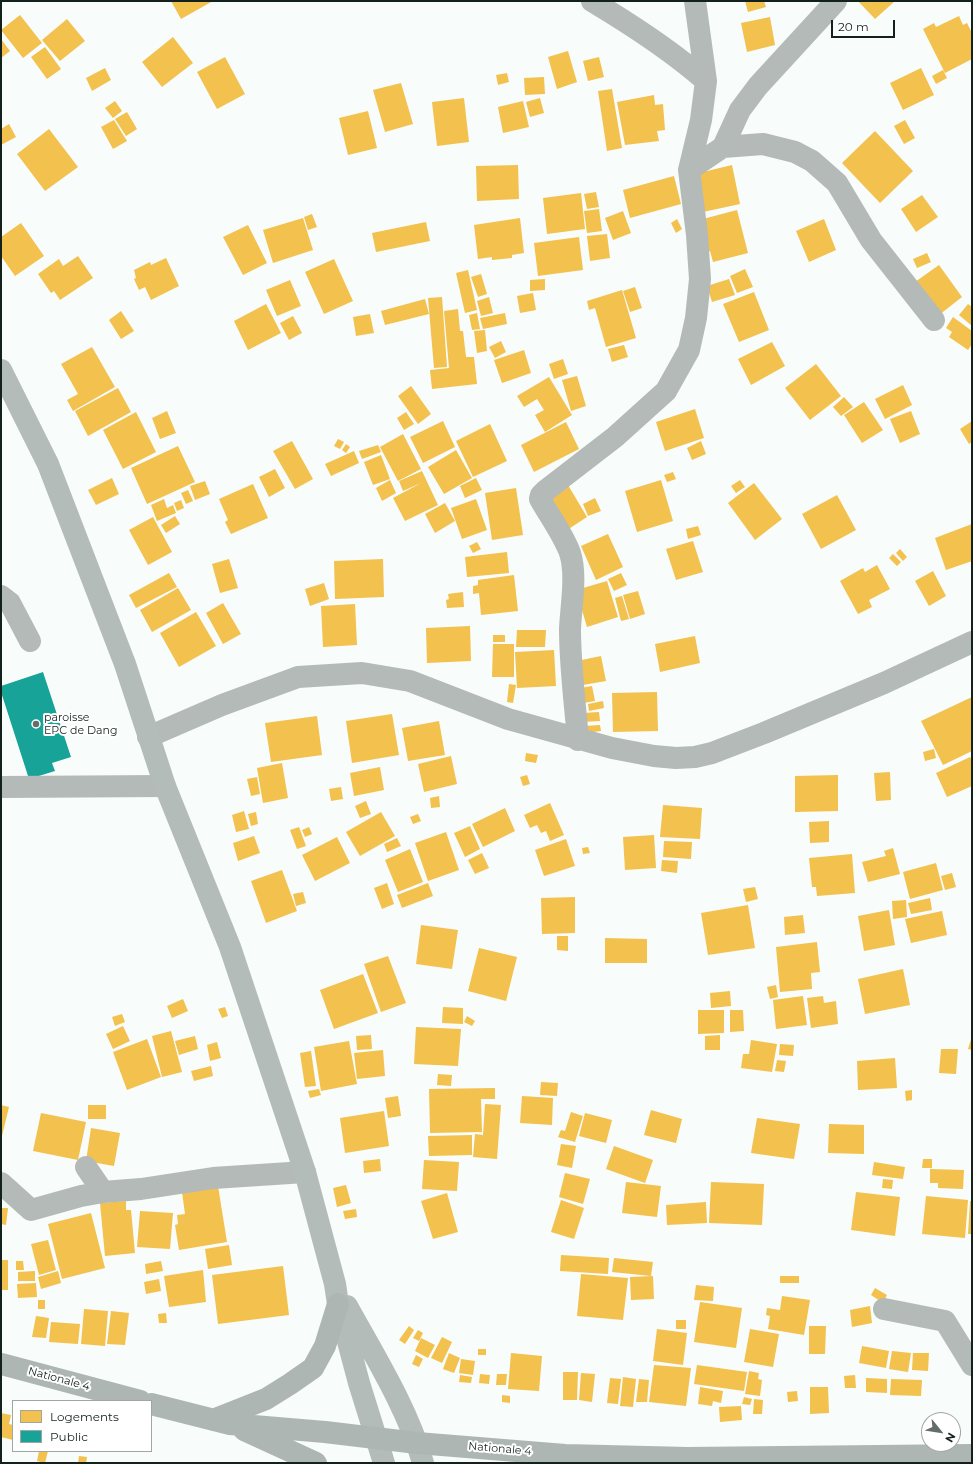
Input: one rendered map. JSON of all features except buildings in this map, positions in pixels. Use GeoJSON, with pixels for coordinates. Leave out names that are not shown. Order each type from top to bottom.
{"type":"FeatureCollection","features":[{"type":"Feature","properties":{"kind":"highway"},"geometry":{"type":"LineString","coordinates":[[222,1422],[266,1399],[312,1368],[325,1346],[336,1294]]}},
{"type":"Feature","properties":{"kind":"highway","name":"Nationale 4"},"geometry":{"type":"LineString","coordinates":[[1,1364],[136,1400]]}},
{"type":"Feature","properties":{"kind":"highway","name":"Nationale 4"},"geometry":{"type":"LineString","coordinates":[[152,1404],[222,1422],[376,1437],[420,1453],[688,1458],[972,1455]]}},
{"type":"Feature","properties":{"kind":"highway"},"geometry":{"type":"LineString","coordinates":[[222,1422],[316,1463]]}},
{"type":"Feature","properties":{"kind":"highway"},"geometry":{"type":"LineString","coordinates":[[542,1463],[565,1455]]}},
{"type":"Feature","properties":{"kind":"main road"},"geometry":{"type":"LineString","coordinates":[[1,370],[48,464],[125,664],[165,786],[230,947],[305,1172],[359,1383],[384,1463]]}},
{"type":"Feature","properties":{"kind":"main road"},"geometry":{"type":"LineString","coordinates":[[336,1294],[394,1393],[420,1453]]}},
{"type":"Feature","properties":{"kind":"street"},"geometry":{"type":"LineString","coordinates":[[592,1],[662,46],[686,63],[706,81]]}},
{"type":"Feature","properties":{"kind":"street"},"geometry":{"type":"LineString","coordinates":[[578,740],[571,660],[570,629],[573,568],[570,553],[540,499],[541,495],[545,491],[615,437],[666,391],[689,350],[696,318],[700,278],[697,235],[689,170],[701,120],[706,81],[695,1]]}},
{"type":"Feature","properties":{"kind":"street"},"geometry":{"type":"LineString","coordinates":[[723,147],[740,110],[758,86],[836,1]]}},
{"type":"Feature","properties":{"kind":"street"},"geometry":{"type":"LineString","coordinates":[[689,170],[723,147],[763,144],[795,152],[812,161],[837,183],[871,240],[934,320]]}},
{"type":"Feature","properties":{"kind":"street"},"geometry":{"type":"LineString","coordinates":[[1,596],[10,603],[30,641]]}},
{"type":"Feature","properties":{"kind":"street"},"geometry":{"type":"LineString","coordinates":[[148,737],[222,705],[298,677],[362,673],[410,681],[508,719],[578,740],[654,756],[676,758],[695,757],[712,753],[764,733],[884,683],[972,642]]}},
{"type":"Feature","properties":{"kind":"street"},"geometry":{"type":"LineString","coordinates":[[1,787],[165,786]]}},
{"type":"Feature","properties":{"kind":"street"},"geometry":{"type":"LineString","coordinates":[[86,1168],[103,1192]]}},
{"type":"Feature","properties":{"kind":"street"},"geometry":{"type":"LineString","coordinates":[[1,1183],[31,1210],[81,1196],[103,1192],[141,1190],[213,1178],[305,1172]]}},
{"type":"Feature","properties":{"kind":"street"},"geometry":{"type":"LineString","coordinates":[[884,1309],[945,1321],[972,1365]]}},
{"type":"Feature","properties":{"kind":"place","name":"paroisse EPC de Dang"},"geometry":{"type":"Point","coordinates":[36,724]}}]}
